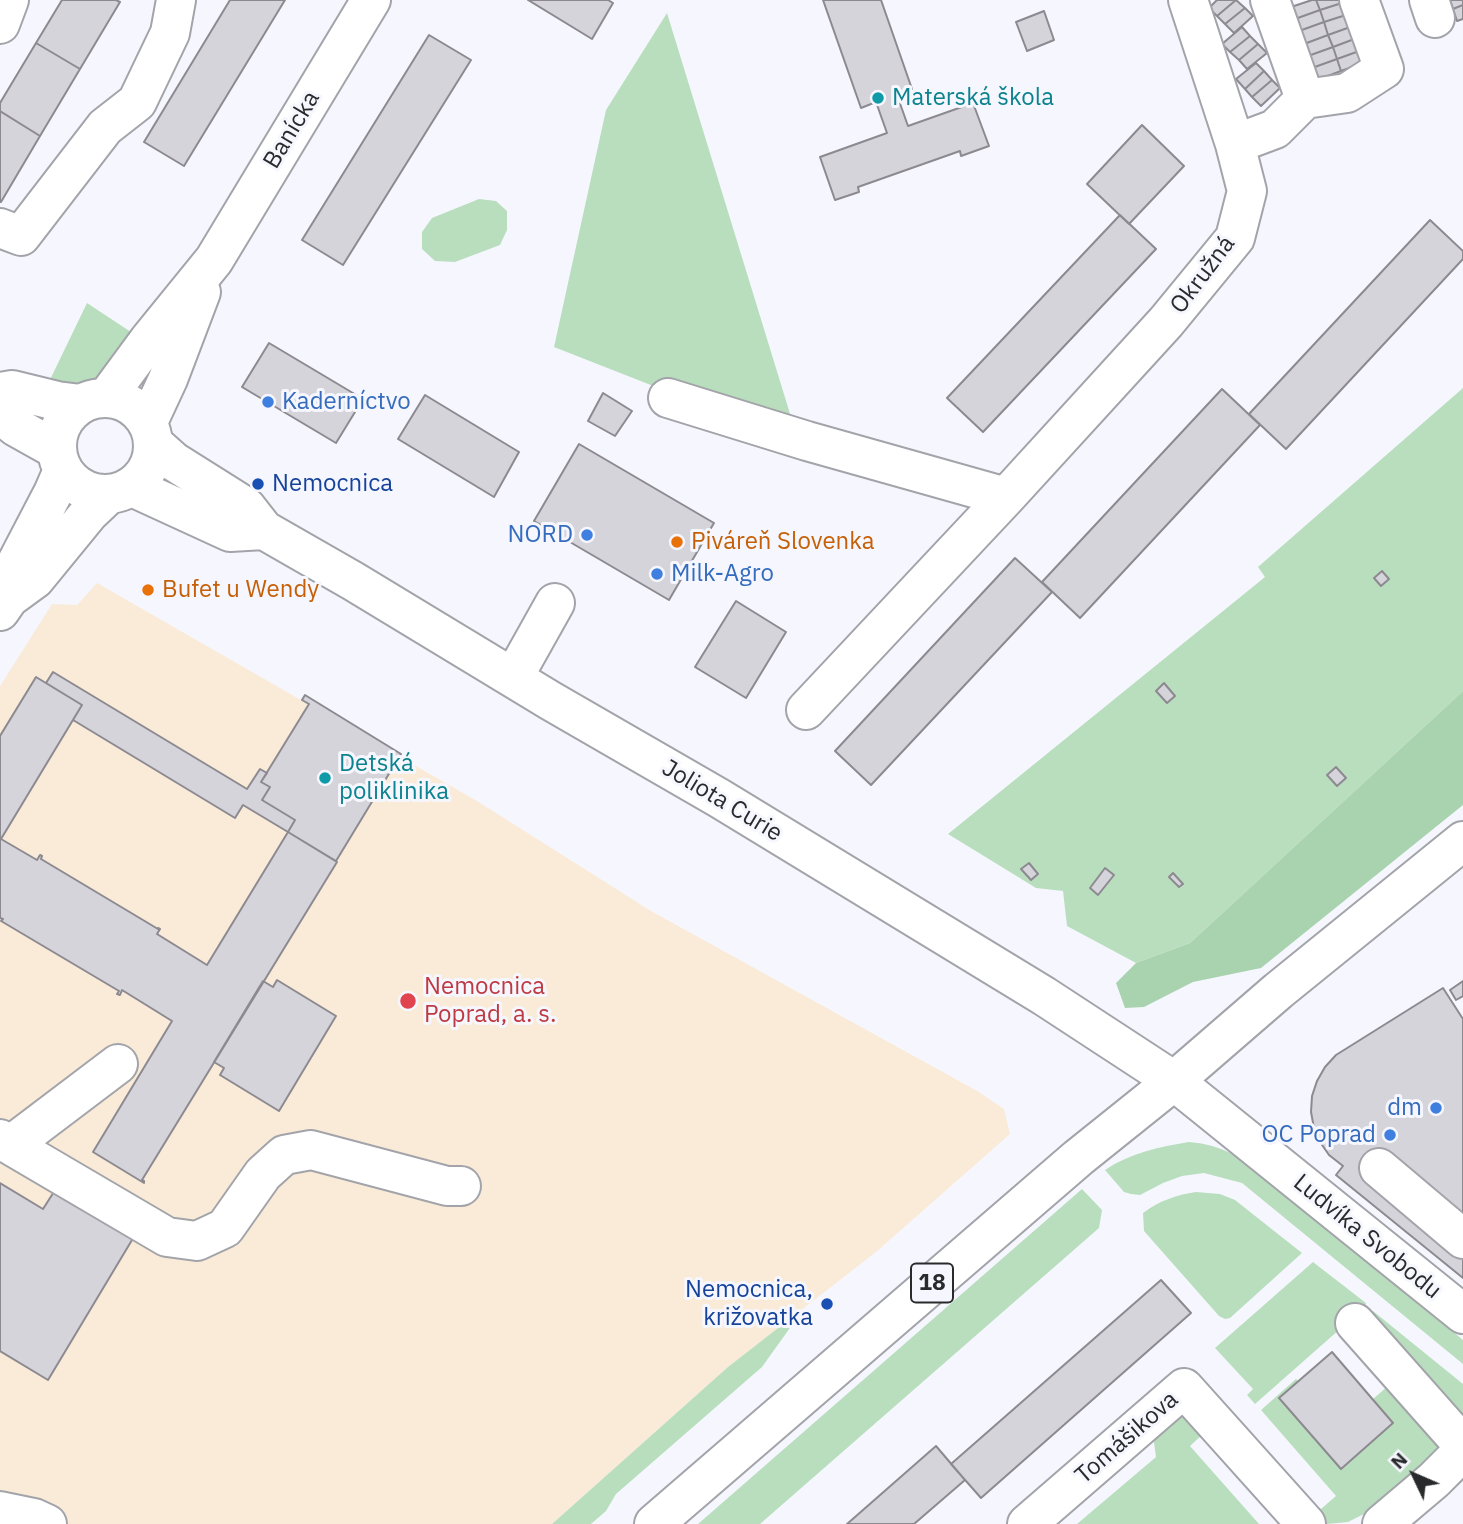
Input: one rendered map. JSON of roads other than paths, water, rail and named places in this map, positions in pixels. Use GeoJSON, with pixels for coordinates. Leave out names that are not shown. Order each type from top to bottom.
{"type":"FeatureCollection","features":[{"type":"Feature","properties":{"kind":"street"},"geometry":{"type":"LineString","coordinates":[[0,24],[9,0]]}},
{"type":"Feature","properties":{"kind":"street"},"geometry":{"type":"LineString","coordinates":[[0,228],[21,236],[105,127],[137,102],[170,33],[176,0]]}},
{"type":"Feature","properties":{"kind":"street","name":"Banícka"},"geometry":{"type":"LineString","coordinates":[[94,401],[149,340],[214,260],[371,0]]}},
{"type":"Feature","properties":{"kind":"street","name":"Okružná"},"geometry":{"type":"LineString","coordinates":[[806,710],[1166,322],[1235,238],[1247,191],[1235,144],[1188,0]]}},
{"type":"Feature","properties":{"kind":"street"},"geometry":{"type":"LineString","coordinates":[[1270,0],[1305,99]]}},
{"type":"Feature","properties":{"kind":"street"},"geometry":{"type":"LineString","coordinates":[[1235,144],[1275,129],[1305,99],[1347,93],[1384,69],[1359,0]]}},
{"type":"Feature","properties":{"kind":"street","name":"Banícka"},"geometry":{"type":"LineString","coordinates":[[151,433],[168,379],[214,260]]}},
{"type":"Feature","properties":{"kind":"street"},"geometry":{"type":"LineString","coordinates":[[0,392],[12,390],[57,401],[120,399],[141,413],[151,433],[153,457],[141,479],[89,513],[36,579],[4,604]]}},
{"type":"Feature","properties":{"kind":"street"},"geometry":{"type":"LineString","coordinates":[[668,398],[807,441],[1006,497]]}},
{"type":"Feature","properties":{"kind":"street"},"geometry":{"type":"LineString","coordinates":[[4,604],[16,564],[53,493],[60,460],[57,436],[62,424],[70,412],[94,401]]}},
{"type":"Feature","properties":{"kind":"street"},"geometry":{"type":"LineString","coordinates":[[0,414],[60,460],[71,481],[82,489],[94,493],[120,491],[230,532],[264,530]]}},
{"type":"Feature","properties":{"kind":"street","name":"Joliota Curie"},"geometry":{"type":"LineString","coordinates":[[151,433],[173,461],[246,507],[264,530],[719,798],[1044,996],[1174,1081]]}},
{"type":"Feature","properties":{"kind":"street"},"geometry":{"type":"LineString","coordinates":[[513,678],[555,603]]}},
{"type":"Feature","properties":{"kind":"street","name":"18"},"geometry":{"type":"LineString","coordinates":[[654,1524],[1077,1158],[1463,841]]}},
{"type":"Feature","properties":{"kind":"street"},"geometry":{"type":"LineString","coordinates":[[118,1064],[5,1142],[167,1237],[197,1241],[225,1228],[263,1174],[284,1155],[311,1150],[447,1186],[461,1186]]}},
{"type":"Feature","properties":{"kind":"street","name":"Ludvíka Svobodu"},"geometry":{"type":"LineString","coordinates":[[1174,1081],[1463,1314]]}},
{"type":"Feature","properties":{"kind":"street"},"geometry":{"type":"LineString","coordinates":[[1379,1168],[1463,1239]]}},
{"type":"Feature","properties":{"kind":"street"},"geometry":{"type":"LineString","coordinates":[[1355,1324],[1463,1444]]}},
{"type":"Feature","properties":{"kind":"street","name":"Tomášikova"},"geometry":{"type":"LineString","coordinates":[[1027,1524],[1184,1388],[1306,1524]]}},
{"type":"Feature","properties":{"kind":"street"},"geometry":{"type":"LineString","coordinates":[[1382,1524],[1434,1480],[1463,1451]]}},
{"type":"Feature","properties":{"kind":"street"},"geometry":{"type":"LineString","coordinates":[[0,1511],[34,1518],[47,1524]]}},
{"type":"Feature","properties":{"kind":"place","name":"Materská škola"},"geometry":{"type":"Point","coordinates":[878,98]}},
{"type":"Feature","properties":{"kind":"place","name":"Kaderníctvo"},"geometry":{"type":"Point","coordinates":[268,402]}},
{"type":"Feature","properties":{"kind":"place","name":"Nemocnica"},"geometry":{"type":"Point","coordinates":[258,484]}},
{"type":"Feature","properties":{"kind":"place","name":"NORD"},"geometry":{"type":"Point","coordinates":[587,535]}},
{"type":"Feature","properties":{"kind":"place","name":"Piváreň Slovenka"},"geometry":{"type":"Point","coordinates":[677,542]}},
{"type":"Feature","properties":{"kind":"place","name":"Milk-Agro"},"geometry":{"type":"Point","coordinates":[657,574]}},
{"type":"Feature","properties":{"kind":"place","name":"Bufet u Wendy"},"geometry":{"type":"Point","coordinates":[148,590]}},
{"type":"Feature","properties":{"kind":"place","name":"Detská poliklinika"},"geometry":{"type":"Point","coordinates":[325,778]}},
{"type":"Feature","properties":{"kind":"place","name":"Nemocnica Poprad, a. s."},"geometry":{"type":"Point","coordinates":[408,1001]}},
{"type":"Feature","properties":{"kind":"place","name":"dm"},"geometry":{"type":"Point","coordinates":[1436,1108]}},
{"type":"Feature","properties":{"kind":"place","name":"OC Poprad"},"geometry":{"type":"Point","coordinates":[1390,1135]}},
{"type":"Feature","properties":{"kind":"place","name":"Nemocnica, križovatka"},"geometry":{"type":"Point","coordinates":[827,1304]}}]}
